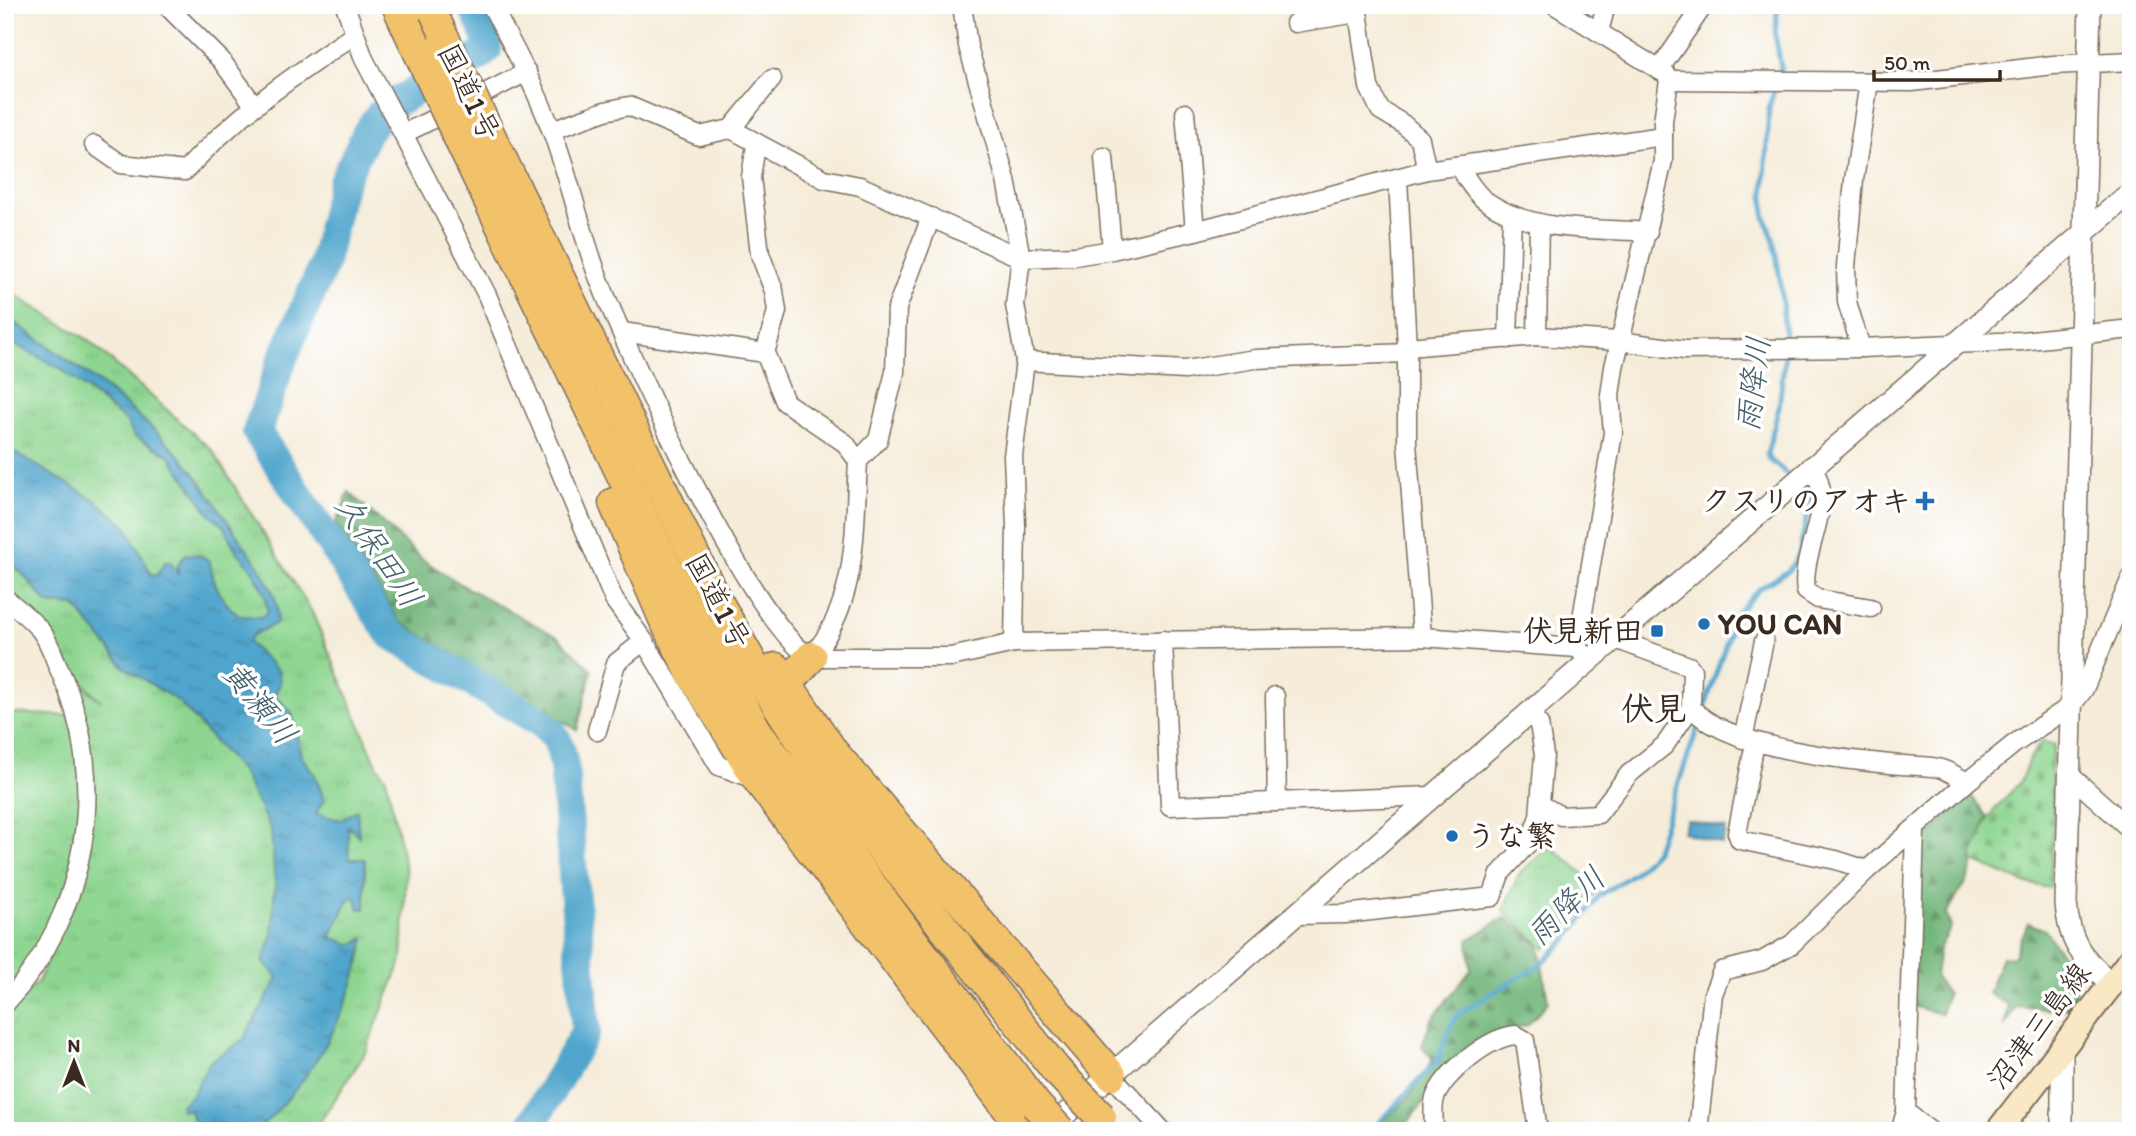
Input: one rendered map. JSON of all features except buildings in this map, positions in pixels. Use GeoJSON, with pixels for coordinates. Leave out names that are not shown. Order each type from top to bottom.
{"type":"FeatureCollection","features":[{"type":"Feature","properties":{"kind":"highway","name":"国道1号"},"geometry":{"type":"LineString","coordinates":[[410,12],[443,38],[475,138],[577,384],[684,606],[759,735],[1036,1122],[1060,1131]]}},
{"type":"Feature","properties":{"kind":"highway","name":"国道1号"},"geometry":{"type":"LineString","coordinates":[[410,12],[726,620],[803,748],[1056,1070],[1108,1124]]}},
{"type":"Feature","properties":{"kind":"highway"},"geometry":{"type":"LineString","coordinates":[[577,384],[577,417],[664,619],[692,674],[758,780],[1036,1122]]}},
{"type":"Feature","properties":{"kind":"highway"},"geometry":{"type":"LineString","coordinates":[[679,526],[833,752],[1111,1075]]}},
{"type":"Feature","properties":{"kind":"highway"},"geometry":{"type":"LineString","coordinates":[[787,684],[811,657]]}},
{"type":"Feature","properties":{"kind":"main road","name":"沼津三島線"},"geometry":{"type":"LineString","coordinates":[[1998,1131],[2131,959]]}},
{"type":"Feature","properties":{"kind":"street"},"geometry":{"type":"LineString","coordinates":[[166,5],[221,60],[254,104]]}},
{"type":"Feature","properties":{"kind":"street"},"geometry":{"type":"LineString","coordinates":[[345,5],[354,35],[487,295],[614,600],[644,641],[719,766],[758,780]]}},
{"type":"Feature","properties":{"kind":"street"},"geometry":{"type":"LineString","coordinates":[[491,5],[527,72],[552,130],[596,273],[622,332],[734,558],[766,610],[800,651],[811,657],[951,657],[1014,643],[1422,637],[1583,654]]}},
{"type":"Feature","properties":{"kind":"street"},"geometry":{"type":"LineString","coordinates":[[962,5],[968,46],[1006,180],[1021,258],[1015,306],[1025,361],[1013,456],[1016,525],[1014,643]]}},
{"type":"Feature","properties":{"kind":"street"},"geometry":{"type":"LineString","coordinates":[[1555,5],[1664,75],[1868,82],[1950,80],[2088,63],[2131,61]]}},
{"type":"Feature","properties":{"kind":"street"},"geometry":{"type":"LineString","coordinates":[[1599,32],[1606,5]]}},
{"type":"Feature","properties":{"kind":"street"},"geometry":{"type":"LineString","coordinates":[[1583,654],[1613,433],[1610,395],[1619,341],[1648,232],[1663,160],[1664,75],[1703,5]]}},
{"type":"Feature","properties":{"kind":"street"},"geometry":{"type":"LineString","coordinates":[[2090,5],[2066,903],[2069,933],[2076,948],[2110,983]]}},
{"type":"Feature","properties":{"kind":"street"},"geometry":{"type":"LineString","coordinates":[[1295,23],[1358,9],[1369,87],[1380,110],[1403,124],[1420,139],[1427,170]]}},
{"type":"Feature","properties":{"kind":"street"},"geometry":{"type":"LineString","coordinates":[[94,145],[121,164],[185,171],[213,139],[254,104],[354,35]]}},
{"type":"Feature","properties":{"kind":"street"},"geometry":{"type":"LineString","coordinates":[[405,133],[527,72]]}},
{"type":"Feature","properties":{"kind":"street"},"geometry":{"type":"LineString","coordinates":[[552,130],[605,111],[629,106],[699,136],[731,129],[772,79]]}},
{"type":"Feature","properties":{"kind":"street"},"geometry":{"type":"LineString","coordinates":[[1861,348],[1847,302],[1846,266],[1854,180],[1868,82]]}},
{"type":"Feature","properties":{"kind":"street"},"geometry":{"type":"LineString","coordinates":[[1185,113],[1195,231]]}},
{"type":"Feature","properties":{"kind":"street"},"geometry":{"type":"LineString","coordinates":[[731,129],[824,179],[860,186],[1021,258],[1075,256],[1112,250],[1427,170],[1663,136]]}},
{"type":"Feature","properties":{"kind":"street"},"geometry":{"type":"LineString","coordinates":[[757,145],[751,177],[760,254],[774,291],[777,311],[765,353],[785,402],[845,443],[858,461],[853,546],[842,609],[828,638],[811,657]]}},
{"type":"Feature","properties":{"kind":"street"},"geometry":{"type":"LineString","coordinates":[[1104,157],[1112,250]]}},
{"type":"Feature","properties":{"kind":"street"},"geometry":{"type":"LineString","coordinates":[[1459,167],[1484,200],[1512,215],[1539,223],[1648,232]]}},
{"type":"Feature","properties":{"kind":"street"},"geometry":{"type":"LineString","coordinates":[[1398,179],[1407,350],[1407,443],[1422,637]]}},
{"type":"Feature","properties":{"kind":"street"},"geometry":{"type":"LineString","coordinates":[[1036,1122],[1111,1075],[1528,712],[1583,654],[1615,639],[1811,466],[2131,192]]}},
{"type":"Feature","properties":{"kind":"street"},"geometry":{"type":"LineString","coordinates":[[1508,339],[1512,215]]}},
{"type":"Feature","properties":{"kind":"street"},"geometry":{"type":"LineString","coordinates":[[858,461],[878,440],[895,372],[897,308],[932,217]]}},
{"type":"Feature","properties":{"kind":"street"},"geometry":{"type":"LineString","coordinates":[[1537,336],[1539,223]]}},
{"type":"Feature","properties":{"kind":"street"},"geometry":{"type":"LineString","coordinates":[[1025,361],[1185,370],[1255,359],[1407,350],[1537,336],[1619,341],[1685,350],[1861,348],[2083,335],[2131,329]]}},
{"type":"Feature","properties":{"kind":"street"},"geometry":{"type":"LineString","coordinates":[[622,332],[765,353]]}},
{"type":"Feature","properties":{"kind":"street"},"geometry":{"type":"LineString","coordinates":[[1811,466],[1820,476],[1821,495],[1807,571],[1807,592],[1818,599],[1871,608]]}},
{"type":"Feature","properties":{"kind":"street"},"geometry":{"type":"LineString","coordinates":[[1698,1131],[1713,994],[1722,971],[1762,961],[1792,944],[1867,870],[1915,831],[1968,782],[2014,744],[2072,705],[2084,690],[2131,578]]}},
{"type":"Feature","properties":{"kind":"street"},"geometry":{"type":"LineString","coordinates":[[5,598],[41,632],[66,684],[81,730],[86,769],[84,848],[62,916],[28,979],[5,1004]]}},
{"type":"Feature","properties":{"kind":"street"},"geometry":{"type":"LineString","coordinates":[[1541,805],[1561,816],[1598,814],[1629,774],[1665,745],[1691,707],[1692,670],[1689,667],[1615,639]]}},
{"type":"Feature","properties":{"kind":"street"},"geometry":{"type":"LineString","coordinates":[[1163,640],[1170,806],[1432,796]]}},
{"type":"Feature","properties":{"kind":"street"},"geometry":{"type":"LineString","coordinates":[[597,731],[616,663],[644,641]]}},
{"type":"Feature","properties":{"kind":"street"},"geometry":{"type":"LineString","coordinates":[[1764,641],[1737,833],[1740,840],[1836,860],[1867,870]]}},
{"type":"Feature","properties":{"kind":"street"},"geometry":{"type":"LineString","coordinates":[[1275,696],[1277,802]]}},
{"type":"Feature","properties":{"kind":"street"},"geometry":{"type":"LineString","coordinates":[[1691,707],[1721,729],[1749,741],[1886,764],[1940,768],[1968,782]]}},
{"type":"Feature","properties":{"kind":"street"},"geometry":{"type":"LineString","coordinates":[[1295,915],[1345,914],[1492,897],[1500,874],[1535,832],[1541,805],[1544,755],[1539,724],[1528,712]]}},
{"type":"Feature","properties":{"kind":"street"},"geometry":{"type":"LineString","coordinates":[[2070,775],[2131,830]]}},
{"type":"Feature","properties":{"kind":"street"},"geometry":{"type":"LineString","coordinates":[[1900,1131],[1906,1112],[1915,831]]}},
{"type":"Feature","properties":{"kind":"street"},"geometry":{"type":"LineString","coordinates":[[1434,1131],[1434,1105],[1439,1091],[1468,1058],[1486,1045],[1516,1035],[1525,1040],[1538,1131]]}},
{"type":"Feature","properties":{"kind":"street"},"geometry":{"type":"LineString","coordinates":[[2062,1046],[2062,1131]]}},
{"type":"Feature","properties":{"kind":"street"},"geometry":{"type":"LineString","coordinates":[[1111,1075],[1163,1131]]}},
{"type":"Feature","properties":{"kind":"street"},"geometry":{"type":"LineString","coordinates":[[1906,1112],[1930,1131]]}},
{"type":"Feature","properties":{"kind":"green space"},"geometry":{"type":"Polygon","coordinates":[[[5,289],[88,340],[212,450],[312,612],[377,765],[386,778],[406,872],[402,960],[364,1055],[314,1131],[5,1131],[5,1013],[38,982],[60,930],[5,990],[5,713],[74,716],[67,674],[101,701],[48,646],[5,581],[5,289]]]}},
{"type":"Feature","properties":{"kind":"green space"},"geometry":{"type":"Polygon","coordinates":[[[349,492],[422,559],[467,588],[558,637],[592,670],[577,730],[400,622],[336,523],[349,492]]]}},
{"type":"Feature","properties":{"kind":"green space"},"geometry":{"type":"Polygon","coordinates":[[[2042,741],[2054,745],[2051,769],[2053,816],[2050,888],[2022,882],[1971,860],[1989,816],[2020,782],[2028,761],[2042,741]]]}},
{"type":"Feature","properties":{"kind":"green space"},"geometry":{"type":"Polygon","coordinates":[[[1971,795],[1987,817],[1967,881],[1946,914],[1951,927],[1939,949],[1935,976],[1947,994],[1941,1014],[1908,1005],[1922,839],[1971,795]]]}},
{"type":"Feature","properties":{"kind":"green space"},"geometry":{"type":"Polygon","coordinates":[[[1550,846],[1600,887],[1545,949],[1503,910],[1519,874],[1550,846]]]}},
{"type":"Feature","properties":{"kind":"green space"},"geometry":{"type":"Polygon","coordinates":[[[1505,917],[1539,945],[1548,1002],[1528,1025],[1489,1035],[1457,1059],[1401,1131],[1373,1131],[1410,1096],[1433,1059],[1422,1046],[1431,1020],[1471,970],[1468,940],[1505,917]]]}},
{"type":"Feature","properties":{"kind":"green space"},"geometry":{"type":"Polygon","coordinates":[[[2028,923],[2045,930],[2075,973],[2075,1007],[2056,1010],[2016,1006],[2004,1027],[2008,1005],[1988,993],[2002,957],[2014,956],[2028,923]]]}},
{"type":"Feature","properties":{"kind":"water","name":"黄瀬川"},"geometry":{"type":"Polygon","coordinates":[[[5,316],[74,364],[140,417],[180,456],[203,485],[259,567],[275,600],[277,623],[253,635],[248,642],[279,672],[280,685],[274,694],[292,713],[301,756],[315,775],[324,800],[316,814],[341,820],[357,810],[359,836],[348,827],[349,859],[365,859],[365,909],[359,909],[355,897],[350,898],[330,937],[353,945],[365,937],[359,965],[327,1043],[296,1089],[257,1131],[196,1131],[190,1110],[181,1110],[180,1106],[192,1095],[210,1062],[243,1040],[278,978],[263,961],[272,936],[275,884],[271,830],[242,772],[179,702],[124,667],[75,606],[48,604],[22,573],[5,560],[5,473],[15,477],[5,458],[5,447],[95,500],[126,526],[152,575],[157,575],[165,562],[170,562],[178,574],[178,564],[186,554],[202,556],[210,562],[213,578],[223,599],[240,616],[261,617],[268,612],[264,592],[253,571],[234,547],[224,526],[209,513],[169,455],[134,436],[127,422],[60,368],[17,346],[5,331],[5,316]]]}},
{"type":"Feature","properties":{"kind":"water"},"geometry":{"type":"Polygon","coordinates":[[[1687,820],[1726,829],[1722,844],[1683,832],[1687,820]]]}},
{"type":"Feature","properties":{"kind":"waterway","name":"久保田川"},"geometry":{"type":"LineString","coordinates":[[472,5],[486,35],[487,49],[480,56],[401,99],[380,114],[367,132],[342,184],[323,266],[282,360],[257,432],[390,634],[535,719],[553,733],[558,743],[564,765],[586,1031],[528,1131]]}},
{"type":"Feature","properties":{"kind":"waterway","name":"雨降川"},"geometry":{"type":"LineString","coordinates":[[1778,5],[1775,35],[1781,67],[1769,108],[1764,196],[1765,217],[1774,241],[1780,279],[1786,345],[1779,407],[1767,454],[1769,459],[1793,479]]}},
{"type":"Feature","properties":{"kind":"waterway","name":"雨降川"},"geometry":{"type":"LineString","coordinates":[[1703,712],[1736,614],[1759,589],[1788,571],[1799,555],[1811,497],[1801,485]]}},
{"type":"Feature","properties":{"kind":"waterway","name":"雨降川"},"geometry":{"type":"LineString","coordinates":[[1371,1131],[1438,1060],[1449,1028],[1459,1013],[1541,964],[1569,937],[1599,896],[1633,874],[1655,852],[1700,721]]}},
{"type":"Feature","properties":{"kind":"place","name":"クスリのアオキ"},"geometry":{"type":"Point","coordinates":[1925,501]}},
{"type":"Feature","properties":{"kind":"place","name":"YOU CAN"},"geometry":{"type":"Point","coordinates":[1704,624]}},
{"type":"Feature","properties":{"kind":"place","name":"伏見新田"},"geometry":{"type":"Point","coordinates":[1657,631]}},
{"type":"Feature","properties":{"kind":"place","name":"うな繁"},"geometry":{"type":"Point","coordinates":[1452,836]}},
{"type":"Feature","properties":{"kind":"district","name":"伏見"},"geometry":{"type":"Point","coordinates":[1654,708]}}]}
